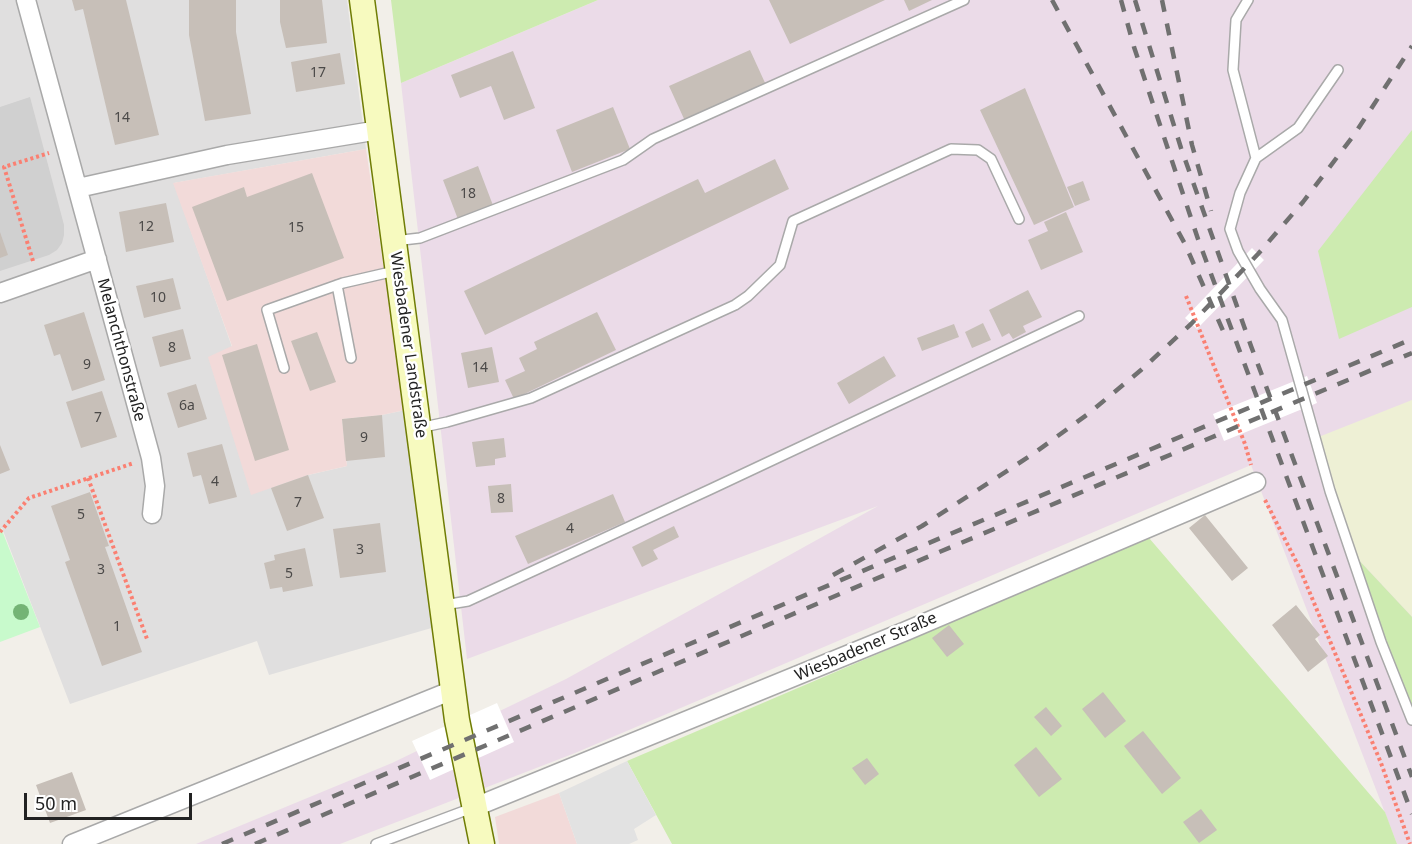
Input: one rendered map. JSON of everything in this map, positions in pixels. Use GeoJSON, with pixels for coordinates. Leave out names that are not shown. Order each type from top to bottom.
{"type":"FeatureCollection","features":[{"type":"Feature","properties":{"kind":"main road","name":"Wiesbadener Landstraße"},"geometry":{"type":"LineString","coordinates":[[362,0],[457,720],[475,807]]}},
{"type":"Feature","properties":{"kind":"main road"},"geometry":{"type":"LineString","coordinates":[[475,807],[482,844]]}},
{"type":"Feature","properties":{"kind":"street","name":"Melanchthonstraße"},"geometry":{"type":"LineString","coordinates":[[26,0],[151,458],[154,486],[152,514]]}},
{"type":"Feature","properties":{"kind":"street"},"geometry":{"type":"LineString","coordinates":[[78,188],[227,155],[379,130]]}},
{"type":"Feature","properties":{"kind":"street"},"geometry":{"type":"LineString","coordinates":[[0,292],[97,259]]}},
{"type":"Feature","properties":{"kind":"street","name":"Wiesbadener Straße"},"geometry":{"type":"LineString","coordinates":[[475,807],[906,631],[1256,482]]}},
{"type":"Feature","properties":{"kind":"street"},"geometry":{"type":"LineString","coordinates":[[72,844],[453,690]]}},
{"type":"Feature","properties":{"kind":"lane"},"geometry":{"type":"LineString","coordinates":[[394,241],[420,238],[623,160],[653,139],[964,0]]}},
{"type":"Feature","properties":{"kind":"lane"},"geometry":{"type":"LineString","coordinates":[[1248,0],[1236,20],[1233,70],[1256,158]]}},
{"type":"Feature","properties":{"kind":"lane"},"geometry":{"type":"LineString","coordinates":[[1338,70],[1298,128],[1256,158],[1240,192],[1230,229],[1238,251],[1260,289],[1282,320],[1330,491],[1381,642],[1412,720]]}},
{"type":"Feature","properties":{"kind":"lane"},"geometry":{"type":"LineString","coordinates":[[419,428],[531,398],[735,305],[748,296],[780,265],[793,220],[951,149],[978,150],[991,159],[1019,219]]}},
{"type":"Feature","properties":{"kind":"lane"},"geometry":{"type":"LineString","coordinates":[[284,368],[267,310],[337,285],[398,271]]}},
{"type":"Feature","properties":{"kind":"lane"},"geometry":{"type":"LineString","coordinates":[[337,285],[351,358]]}},
{"type":"Feature","properties":{"kind":"lane"},"geometry":{"type":"LineString","coordinates":[[442,606],[468,601],[1078,316]]}},
{"type":"Feature","properties":{"kind":"lane"},"geometry":{"type":"LineString","coordinates":[[376,844],[475,807]]}},
{"type":"Feature","properties":{"kind":"path"},"geometry":{"type":"LineString","coordinates":[[39,279],[4,167],[66,147]]}},
{"type":"Feature","properties":{"kind":"path"},"geometry":{"type":"LineString","coordinates":[[1186,296],[1245,444]]}},
{"type":"Feature","properties":{"kind":"path"},"geometry":{"type":"LineString","coordinates":[[0,532],[29,498],[151,458]]}},
{"type":"Feature","properties":{"kind":"path"},"geometry":{"type":"LineString","coordinates":[[88,478],[147,639]]}},
{"type":"Feature","properties":{"kind":"path"},"geometry":{"type":"LineString","coordinates":[[1256,482],[1299,567],[1322,620],[1381,763],[1410,844]]}},
{"type":"Feature","properties":{"kind":"shaded area"},"geometry":{"type":"Polygon","coordinates":[[[0,0],[347,0],[366,149],[174,183],[232,347],[209,358],[308,475],[347,466],[342,419],[405,410],[435,627],[269,675],[257,641],[70,704],[2,528],[0,528],[0,0]]]}},
{"type":"Feature","properties":{"kind":"shaded area"},"geometry":{"type":"Polygon","coordinates":[[[598,0],[1412,0],[1412,844],[1397,844],[1251,465],[575,753],[340,844],[196,844],[392,763],[566,679],[878,506],[467,659],[401,83],[598,0]]]}},
{"type":"Feature","properties":{"kind":"shaded area"},"geometry":{"type":"Polygon","coordinates":[[[30,97],[64,225],[64,235],[57,250],[49,255],[0,271],[0,107],[30,97]]]}},
{"type":"Feature","properties":{"kind":"shaded area"},"geometry":{"type":"Polygon","coordinates":[[[366,149],[405,410],[342,419],[347,466],[308,475],[251,495],[208,357],[232,346],[173,183],[366,149]]]}},
{"type":"Feature","properties":{"kind":"shaded area"},"geometry":{"type":"Polygon","coordinates":[[[627,761],[656,815],[634,829],[638,840],[629,844],[577,844],[559,793],[627,761]]]}},
{"type":"Feature","properties":{"kind":"shaded area"},"geometry":{"type":"Polygon","coordinates":[[[559,793],[577,844],[499,844],[495,817],[559,793]]]}},
{"type":"Feature","properties":{"kind":"green space"},"geometry":{"type":"Polygon","coordinates":[[[391,0],[598,0],[401,83],[391,0]]]}},
{"type":"Feature","properties":{"kind":"green space"},"geometry":{"type":"Polygon","coordinates":[[[1412,130],[1412,307],[1339,339],[1318,251],[1412,130]]]}},
{"type":"Feature","properties":{"kind":"green space"},"geometry":{"type":"Polygon","coordinates":[[[1412,400],[1412,617],[1353,554],[1316,438],[1412,400]]]}},
{"type":"Feature","properties":{"kind":"green space"},"geometry":{"type":"Polygon","coordinates":[[[0,528],[40,627],[0,642],[0,528]]]}},
{"type":"Feature","properties":{"kind":"green space"},"geometry":{"type":"Polygon","coordinates":[[[1149,538],[1385,812],[1397,844],[672,844],[627,761],[1149,538]]]}},
{"type":"Feature","properties":{"kind":"green space"},"geometry":{"type":"Polygon","coordinates":[[[1353,554],[1412,617],[1412,709],[1353,554]]]}},
{"type":"Feature","properties":{"kind":"pier"},"geometry":{"type":"Polygon","coordinates":[[[1252,248],[1264,260],[1197,329],[1185,318],[1252,248]]]}},
{"type":"Feature","properties":{"kind":"pier"},"geometry":{"type":"Polygon","coordinates":[[[1307,376],[1317,403],[1224,441],[1213,414],[1307,376]]]}},
{"type":"Feature","properties":{"kind":"pier"},"geometry":{"type":"Polygon","coordinates":[[[497,703],[514,742],[430,780],[412,741],[497,703]]]}},
{"type":"Feature","properties":{"kind":"building"},"geometry":{"type":"Polygon","coordinates":[[[72,0],[126,0],[159,135],[115,145],[83,9],[75,11],[72,0]]]}},
{"type":"Feature","properties":{"kind":"building"},"geometry":{"type":"Polygon","coordinates":[[[189,0],[236,0],[236,32],[251,114],[205,121],[189,35],[189,0]]]}},
{"type":"Feature","properties":{"kind":"building"},"geometry":{"type":"Polygon","coordinates":[[[280,0],[322,0],[327,43],[286,48],[280,22],[280,0]]]}},
{"type":"Feature","properties":{"kind":"building"},"geometry":{"type":"Polygon","coordinates":[[[769,0],[885,0],[790,44],[769,0]]]}},
{"type":"Feature","properties":{"kind":"building"},"geometry":{"type":"Polygon","coordinates":[[[904,0],[932,0],[909,11],[904,0]]]}},
{"type":"Feature","properties":{"kind":"building"},"geometry":{"type":"Polygon","coordinates":[[[750,50],[766,85],[685,121],[669,86],[750,50]]]}},
{"type":"Feature","properties":{"kind":"building"},"geometry":{"type":"Polygon","coordinates":[[[513,51],[535,108],[504,120],[491,86],[460,98],[451,75],[513,51]]]}},
{"type":"Feature","properties":{"kind":"building"},"geometry":{"type":"Polygon","coordinates":[[[340,53],[345,84],[296,92],[291,62],[340,53]]]}},
{"type":"Feature","properties":{"kind":"building"},"geometry":{"type":"Polygon","coordinates":[[[1025,88],[1074,207],[1034,225],[980,110],[1025,88]]]}},
{"type":"Feature","properties":{"kind":"building"},"geometry":{"type":"Polygon","coordinates":[[[613,107],[630,149],[572,172],[556,130],[613,107]]]}},
{"type":"Feature","properties":{"kind":"building"},"geometry":{"type":"Polygon","coordinates":[[[775,159],[789,189],[485,335],[464,291],[698,179],[705,193],[775,159]]]}},
{"type":"Feature","properties":{"kind":"building"},"geometry":{"type":"Polygon","coordinates":[[[478,166],[494,208],[459,222],[443,180],[478,166]]]}},
{"type":"Feature","properties":{"kind":"building"},"geometry":{"type":"Polygon","coordinates":[[[312,173],[344,258],[227,301],[192,207],[244,187],[247,197],[312,173]]]}},
{"type":"Feature","properties":{"kind":"building"},"geometry":{"type":"Polygon","coordinates":[[[1083,181],[1090,200],[1075,206],[1067,187],[1083,181]]]}},
{"type":"Feature","properties":{"kind":"building"},"geometry":{"type":"Polygon","coordinates":[[[166,203],[174,242],[126,252],[119,212],[166,203]]]}},
{"type":"Feature","properties":{"kind":"building"},"geometry":{"type":"Polygon","coordinates":[[[1066,212],[1083,252],[1041,270],[1028,240],[1048,231],[1044,222],[1066,212]]]}},
{"type":"Feature","properties":{"kind":"building"},"geometry":{"type":"Polygon","coordinates":[[[0,232],[8,255],[0,258],[0,232]]]}},
{"type":"Feature","properties":{"kind":"building"},"geometry":{"type":"Polygon","coordinates":[[[173,278],[181,309],[144,318],[136,286],[173,278]]]}},
{"type":"Feature","properties":{"kind":"building"},"geometry":{"type":"Polygon","coordinates":[[[1028,290],[1042,317],[1023,326],[1026,332],[1013,339],[1009,333],[1002,337],[989,310],[1028,290]]]}},
{"type":"Feature","properties":{"kind":"building"},"geometry":{"type":"Polygon","coordinates":[[[84,312],[105,380],[72,391],[60,354],[54,356],[44,325],[84,312]]]}},
{"type":"Feature","properties":{"kind":"building"},"geometry":{"type":"Polygon","coordinates":[[[597,312],[616,350],[514,399],[505,380],[525,371],[519,358],[537,349],[534,342],[597,312]]]}},
{"type":"Feature","properties":{"kind":"building"},"geometry":{"type":"Polygon","coordinates":[[[983,323],[991,340],[972,348],[965,332],[983,323]]]}},
{"type":"Feature","properties":{"kind":"building"},"geometry":{"type":"Polygon","coordinates":[[[954,324],[959,337],[922,351],[917,338],[954,324]]]}},
{"type":"Feature","properties":{"kind":"building"},"geometry":{"type":"Polygon","coordinates":[[[183,329],[191,359],[160,367],[152,337],[183,329]]]}},
{"type":"Feature","properties":{"kind":"building"},"geometry":{"type":"Polygon","coordinates":[[[317,332],[336,382],[310,391],[291,341],[317,332]]]}},
{"type":"Feature","properties":{"kind":"building"},"geometry":{"type":"Polygon","coordinates":[[[257,344],[289,450],[255,461],[222,355],[257,344]]]}},
{"type":"Feature","properties":{"kind":"building"},"geometry":{"type":"Polygon","coordinates":[[[492,347],[499,382],[468,388],[461,353],[492,347]]]}},
{"type":"Feature","properties":{"kind":"building"},"geometry":{"type":"Polygon","coordinates":[[[884,356],[896,376],[849,404],[837,383],[884,356]]]}},
{"type":"Feature","properties":{"kind":"building"},"geometry":{"type":"Polygon","coordinates":[[[196,384],[207,419],[178,428],[167,393],[196,384]]]}},
{"type":"Feature","properties":{"kind":"building"},"geometry":{"type":"Polygon","coordinates":[[[102,391],[117,437],[81,448],[66,402],[102,391]]]}},
{"type":"Feature","properties":{"kind":"building"},"geometry":{"type":"Polygon","coordinates":[[[382,415],[385,457],[346,461],[342,419],[382,415]]]}},
{"type":"Feature","properties":{"kind":"building"},"geometry":{"type":"Polygon","coordinates":[[[504,438],[506,457],[495,459],[495,465],[476,467],[472,442],[504,438]]]}},
{"type":"Feature","properties":{"kind":"building"},"geometry":{"type":"Polygon","coordinates":[[[222,444],[237,497],[209,504],[201,475],[193,477],[187,453],[222,444]]]}},
{"type":"Feature","properties":{"kind":"building"},"geometry":{"type":"Polygon","coordinates":[[[0,445],[10,470],[0,474],[0,445]]]}},
{"type":"Feature","properties":{"kind":"building"},"geometry":{"type":"Polygon","coordinates":[[[308,475],[324,518],[287,531],[271,488],[308,475]]]}},
{"type":"Feature","properties":{"kind":"building"},"geometry":{"type":"Polygon","coordinates":[[[511,484],[513,512],[491,513],[488,486],[511,484]]]}},
{"type":"Feature","properties":{"kind":"building"},"geometry":{"type":"Polygon","coordinates":[[[90,492],[109,546],[105,547],[142,652],[102,666],[65,562],[70,560],[51,506],[90,492]]]}},
{"type":"Feature","properties":{"kind":"building"},"geometry":{"type":"Polygon","coordinates":[[[613,494],[625,522],[528,564],[515,536],[613,494]]]}},
{"type":"Feature","properties":{"kind":"building"},"geometry":{"type":"Polygon","coordinates":[[[1205,515],[1248,568],[1232,581],[1189,528],[1205,515]]]}},
{"type":"Feature","properties":{"kind":"building"},"geometry":{"type":"Polygon","coordinates":[[[380,523],[386,572],[340,578],[333,529],[380,523]]]}},
{"type":"Feature","properties":{"kind":"building"},"geometry":{"type":"Polygon","coordinates":[[[674,526],[679,537],[653,550],[658,559],[642,567],[632,547],[674,526]]]}},
{"type":"Feature","properties":{"kind":"building"},"geometry":{"type":"Polygon","coordinates":[[[305,548],[313,586],[283,592],[282,587],[270,589],[264,563],[275,560],[274,555],[305,548]]]}},
{"type":"Feature","properties":{"kind":"building"},"geometry":{"type":"Polygon","coordinates":[[[1296,605],[1320,635],[1315,639],[1328,656],[1308,672],[1272,625],[1296,605]]]}},
{"type":"Feature","properties":{"kind":"building"},"geometry":{"type":"Polygon","coordinates":[[[949,625],[964,644],[947,657],[932,638],[949,625]]]}},
{"type":"Feature","properties":{"kind":"building"},"geometry":{"type":"Polygon","coordinates":[[[1103,692],[1126,721],[1105,738],[1082,709],[1103,692]]]}},
{"type":"Feature","properties":{"kind":"building"},"geometry":{"type":"Polygon","coordinates":[[[1046,707],[1062,726],[1051,736],[1034,717],[1046,707]]]}},
{"type":"Feature","properties":{"kind":"building"},"geometry":{"type":"Polygon","coordinates":[[[1143,731],[1181,778],[1162,794],[1124,746],[1143,731]]]}},
{"type":"Feature","properties":{"kind":"building"},"geometry":{"type":"Polygon","coordinates":[[[1036,747],[1062,779],[1039,797],[1014,765],[1036,747]]]}},
{"type":"Feature","properties":{"kind":"building"},"geometry":{"type":"Polygon","coordinates":[[[867,758],[879,774],[865,785],[852,768],[867,758]]]}},
{"type":"Feature","properties":{"kind":"building"},"geometry":{"type":"Polygon","coordinates":[[[72,772],[86,810],[50,823],[36,785],[72,772]]]}},
{"type":"Feature","properties":{"kind":"building"},"geometry":{"type":"Polygon","coordinates":[[[1201,809],[1217,830],[1199,843],[1183,822],[1201,809]]]}},
{"type":"Feature","properties":{"kind":"railway"},"geometry":{"type":"LineString","coordinates":[[1052,0],[1185,244],[1224,333]]}},
{"type":"Feature","properties":{"kind":"railway"},"geometry":{"type":"LineString","coordinates":[[1121,0],[1134,47],[1198,239],[1412,814]]}},
{"type":"Feature","properties":{"kind":"railway"},"geometry":{"type":"LineString","coordinates":[[1135,0],[1181,148],[1251,346],[1412,777]]}},
{"type":"Feature","properties":{"kind":"railway"},"geometry":{"type":"LineString","coordinates":[[1162,0],[1192,145],[1211,211]]}},
{"type":"Feature","properties":{"kind":"railway"},"geometry":{"type":"LineString","coordinates":[[833,575],[922,526],[1033,454],[1088,414],[1141,370],[1191,324],[1258,254],[1303,202],[1354,135],[1412,46]]}},
{"type":"Feature","properties":{"kind":"railway"},"geometry":{"type":"LineString","coordinates":[[222,844],[1412,339]]}},
{"type":"Feature","properties":{"kind":"railway"},"geometry":{"type":"LineString","coordinates":[[255,844],[1412,353]]}}]}
